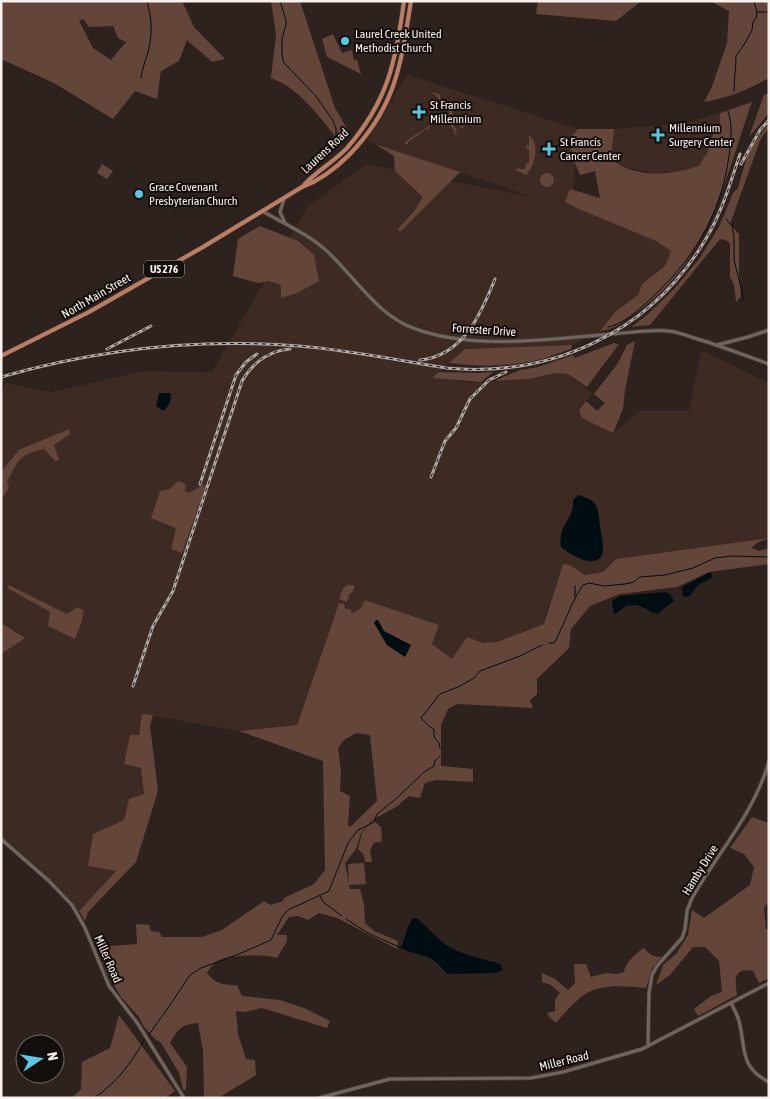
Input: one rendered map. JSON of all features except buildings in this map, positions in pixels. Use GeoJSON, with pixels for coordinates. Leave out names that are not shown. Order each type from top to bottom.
{"type":"FeatureCollection","features":[{"type":"Feature","properties":{"kind":"main road","name":"Laurens Road"},"geometry":{"type":"LineString","coordinates":[[302,187],[310,178],[346,149],[379,103],[390,77],[396,56],[404,1]]}},
{"type":"Feature","properties":{"kind":"main road","name":"Laurens Road"},"geometry":{"type":"LineString","coordinates":[[302,187],[318,181],[344,160],[371,130],[384,109],[400,65],[411,1]]}},
{"type":"Feature","properties":{"kind":"main road","name":"North Main Street"},"geometry":{"type":"LineString","coordinates":[[1,356],[89,312],[203,247],[302,187]]}},
{"type":"Feature","properties":{"kind":"street"},"geometry":{"type":"LineString","coordinates":[[284,198],[280,212],[285,223]]}},
{"type":"Feature","properties":{"kind":"street","name":"Forrester Drive"},"geometry":{"type":"LineString","coordinates":[[262,211],[309,237],[324,249],[389,314],[402,324],[418,330],[478,341],[508,342],[666,331],[676,332],[717,345]]}},
{"type":"Feature","properties":{"kind":"street"},"geometry":{"type":"LineString","coordinates":[[717,345],[769,330]]}},
{"type":"Feature","properties":{"kind":"street"},"geometry":{"type":"LineString","coordinates":[[717,345],[769,364]]}},
{"type":"Feature","properties":{"kind":"street","name":"Hamby Drive"},"geometry":{"type":"LineString","coordinates":[[648,1046],[649,993],[652,975],[657,966],[682,938],[687,911],[692,898],[747,812],[769,761]]}},
{"type":"Feature","properties":{"kind":"street","name":"Miller Road"},"geometry":{"type":"LineString","coordinates":[[1,839],[49,881],[72,905],[85,928],[109,986],[147,1038],[184,1098]]}},
{"type":"Feature","properties":{"kind":"street","name":"Miller Road"},"geometry":{"type":"LineString","coordinates":[[318,1098],[368,1083],[394,1078],[543,1077],[570,1071],[648,1046],[769,983]]}},
{"type":"Feature","properties":{"kind":"street"},"geometry":{"type":"LineString","coordinates":[[731,1003],[739,1023],[746,1060],[755,1073],[769,1082]]}},
{"type":"Feature","properties":{"kind":"shaded area"},"geometry":{"type":"Polygon","coordinates":[[[1,1],[182,1],[194,27],[225,59],[212,62],[187,40],[179,61],[161,71],[157,99],[135,91],[113,119],[54,83],[1,59],[1,1]],[[83,19],[79,21],[93,48],[111,60],[126,42],[118,38],[113,26],[89,27],[83,19]]]}},
{"type":"Feature","properties":{"kind":"shaded area"},"geometry":{"type":"Polygon","coordinates":[[[271,1],[300,1],[335,108],[349,132],[341,144],[301,97],[282,83],[271,78],[276,35],[271,1]]]}},
{"type":"Feature","properties":{"kind":"shaded area"},"geometry":{"type":"Polygon","coordinates":[[[538,1],[641,1],[616,21],[536,14],[538,1]]]}},
{"type":"Feature","properties":{"kind":"shaded area"},"geometry":{"type":"Polygon","coordinates":[[[710,1],[769,1],[769,78],[737,93],[704,102],[711,89],[727,43],[729,11],[710,1]]]}},
{"type":"Feature","properties":{"kind":"shaded area"},"geometry":{"type":"Polygon","coordinates":[[[333,34],[342,53],[352,50],[354,60],[357,60],[361,74],[327,57],[322,39],[333,34]]]}},
{"type":"Feature","properties":{"kind":"shaded area"},"geometry":{"type":"Polygon","coordinates":[[[407,75],[578,129],[572,207],[656,241],[671,251],[665,266],[642,284],[638,295],[615,312],[600,331],[572,345],[465,349],[433,377],[473,383],[529,379],[556,373],[568,374],[592,393],[579,410],[613,433],[640,411],[689,411],[701,350],[769,383],[769,538],[616,559],[603,572],[585,575],[570,565],[563,564],[544,624],[497,642],[483,643],[452,660],[432,644],[439,625],[365,600],[360,609],[351,613],[350,609],[345,610],[338,605],[297,725],[239,731],[142,714],[139,735],[124,763],[141,767],[145,794],[129,799],[124,820],[93,834],[116,871],[79,911],[1,840],[1,392],[6,383],[52,392],[143,371],[212,372],[308,206],[367,164],[532,197],[367,141],[407,75]]]}},
{"type":"Feature","properties":{"kind":"shaded area"},"geometry":{"type":"Polygon","coordinates":[[[432,92],[441,95],[440,98],[451,111],[453,110],[452,113],[462,126],[465,125],[463,128],[460,128],[461,126],[451,114],[448,115],[449,112],[443,105],[441,106],[442,104],[432,92]]]}},
{"type":"Feature","properties":{"kind":"shaded area"},"geometry":{"type":"Polygon","coordinates":[[[769,93],[769,113],[749,137],[764,95],[769,93]]]}},
{"type":"Feature","properties":{"kind":"shaded area"},"geometry":{"type":"Polygon","coordinates":[[[752,102],[723,189],[698,244],[682,268],[662,291],[637,312],[615,326],[600,331],[615,312],[638,295],[642,284],[665,266],[671,251],[656,241],[565,202],[570,189],[600,198],[595,171],[580,175],[574,161],[569,139],[578,129],[614,129],[611,159],[631,170],[654,173],[677,172],[699,166],[708,151],[713,134],[720,132],[720,113],[752,102]]]}},
{"type":"Feature","properties":{"kind":"shaded area"},"geometry":{"type":"Polygon","coordinates":[[[720,113],[720,132],[713,134],[708,151],[699,167],[682,171],[654,173],[622,167],[611,159],[614,129],[684,123],[720,113]]]}},
{"type":"Feature","properties":{"kind":"shaded area"},"geometry":{"type":"Polygon","coordinates":[[[443,117],[446,117],[457,130],[456,134],[454,135],[455,132],[448,122],[440,120],[429,127],[429,130],[427,129],[419,134],[420,137],[418,135],[408,144],[405,144],[406,141],[443,117]]]}},
{"type":"Feature","properties":{"kind":"shaded area"},"geometry":{"type":"Polygon","coordinates":[[[769,123],[769,128],[761,138],[730,224],[739,234],[741,296],[736,302],[734,285],[730,277],[730,244],[726,240],[720,239],[650,325],[631,327],[647,315],[674,289],[699,259],[719,227],[733,193],[738,188],[747,156],[769,123]]]}},
{"type":"Feature","properties":{"kind":"shaded area"},"geometry":{"type":"Polygon","coordinates":[[[527,135],[530,136],[534,142],[535,153],[533,164],[526,175],[516,170],[518,167],[519,169],[525,169],[526,163],[529,163],[529,150],[526,145],[529,145],[529,137],[527,135]]]}},
{"type":"Feature","properties":{"kind":"shaded area"},"geometry":{"type":"Polygon","coordinates":[[[375,144],[460,172],[400,232],[398,229],[415,210],[423,197],[395,171],[394,156],[375,144]]]}},
{"type":"Feature","properties":{"kind":"shaded area"},"geometry":{"type":"Polygon","coordinates":[[[102,164],[113,171],[107,179],[97,173],[102,164]]]}},
{"type":"Feature","properties":{"kind":"shaded area"},"geometry":{"type":"Polygon","coordinates":[[[544,173],[550,173],[554,180],[550,187],[544,187],[540,183],[540,177],[544,173]]]}},
{"type":"Feature","properties":{"kind":"shaded area"},"geometry":{"type":"Polygon","coordinates":[[[260,226],[298,241],[314,255],[319,281],[297,293],[281,298],[281,285],[269,281],[258,283],[233,276],[238,239],[260,226]]]}},
{"type":"Feature","properties":{"kind":"shaded area"},"geometry":{"type":"Polygon","coordinates":[[[635,341],[623,409],[613,433],[582,418],[579,410],[586,401],[597,411],[605,403],[594,394],[618,363],[627,345],[635,341]]]}},
{"type":"Feature","properties":{"kind":"shaded area"},"geometry":{"type":"Polygon","coordinates":[[[614,343],[619,344],[587,387],[568,374],[556,373],[529,379],[494,381],[520,370],[538,367],[573,355],[575,358],[614,343]]]}},
{"type":"Feature","properties":{"kind":"shaded area"},"geometry":{"type":"Polygon","coordinates":[[[572,345],[571,349],[549,357],[519,364],[484,366],[449,363],[465,349],[572,345]]]}},
{"type":"Feature","properties":{"kind":"shaded area"},"geometry":{"type":"Polygon","coordinates":[[[439,372],[493,372],[481,382],[432,378],[439,372]]]}},
{"type":"Feature","properties":{"kind":"shaded area"},"geometry":{"type":"Polygon","coordinates":[[[159,393],[170,393],[171,396],[170,402],[164,411],[156,406],[159,393]]]}},
{"type":"Feature","properties":{"kind":"shaded area"},"geometry":{"type":"Polygon","coordinates":[[[69,429],[70,434],[54,445],[59,460],[55,461],[44,449],[29,453],[20,459],[7,482],[9,488],[1,500],[1,472],[19,450],[69,429]]]}},
{"type":"Feature","properties":{"kind":"shaded area"},"geometry":{"type":"Polygon","coordinates":[[[178,481],[186,484],[185,491],[189,493],[204,484],[205,488],[182,553],[171,549],[176,528],[151,518],[160,491],[170,489],[178,481]]]}},
{"type":"Feature","properties":{"kind":"shaded area"},"geometry":{"type":"Polygon","coordinates":[[[578,495],[594,502],[598,512],[603,552],[599,559],[594,561],[582,559],[561,547],[561,533],[571,513],[573,500],[578,495]]]}},
{"type":"Feature","properties":{"kind":"shaded area"},"geometry":{"type":"Polygon","coordinates":[[[769,538],[751,548],[759,551],[769,548],[769,564],[709,572],[677,587],[620,594],[590,606],[571,629],[569,648],[537,679],[537,694],[530,700],[533,708],[457,704],[448,709],[441,725],[441,766],[473,769],[473,782],[436,780],[425,783],[420,798],[409,796],[396,807],[372,820],[361,833],[356,849],[345,863],[349,884],[348,864],[364,863],[366,884],[349,885],[350,889],[360,889],[364,904],[365,923],[374,931],[398,941],[397,949],[337,918],[319,913],[308,920],[298,916],[289,917],[277,935],[287,935],[287,941],[277,958],[264,956],[230,957],[216,962],[207,973],[213,980],[220,983],[237,985],[242,996],[280,1000],[304,1008],[330,1021],[327,1028],[262,1008],[245,1012],[236,1011],[238,1034],[246,1059],[255,1060],[256,1075],[218,1098],[204,1098],[203,1051],[198,1023],[184,1026],[170,1043],[187,1067],[186,1090],[183,1090],[179,1073],[161,1043],[144,1027],[139,1017],[121,997],[107,973],[98,947],[137,944],[136,924],[149,925],[151,931],[159,932],[162,937],[202,937],[222,930],[264,901],[271,905],[283,901],[284,898],[314,884],[325,870],[323,761],[239,731],[297,725],[339,603],[344,604],[345,609],[350,609],[352,613],[360,609],[365,600],[439,625],[432,644],[452,659],[467,637],[483,643],[497,642],[544,624],[563,564],[570,565],[585,575],[603,572],[616,559],[769,538]],[[356,733],[344,740],[338,748],[341,772],[340,791],[350,796],[348,825],[350,827],[377,801],[370,735],[356,733]]]}},
{"type":"Feature","properties":{"kind":"shaded area"},"geometry":{"type":"Polygon","coordinates":[[[710,572],[713,577],[698,585],[690,596],[683,596],[682,587],[710,572]]]}},
{"type":"Feature","properties":{"kind":"shaded area"},"geometry":{"type":"Polygon","coordinates":[[[9,585],[67,614],[78,607],[84,611],[75,639],[48,626],[50,612],[7,588],[9,585]]]}},
{"type":"Feature","properties":{"kind":"shaded area"},"geometry":{"type":"Polygon","coordinates":[[[348,585],[355,587],[352,593],[350,593],[347,602],[339,599],[343,588],[348,585]]]}},
{"type":"Feature","properties":{"kind":"shaded area"},"geometry":{"type":"Polygon","coordinates":[[[665,592],[670,594],[674,601],[657,614],[632,605],[614,614],[612,601],[620,596],[665,592]]]}},
{"type":"Feature","properties":{"kind":"shaded area"},"geometry":{"type":"Polygon","coordinates":[[[378,620],[384,631],[411,645],[405,657],[387,645],[374,623],[378,620]]]}},
{"type":"Feature","properties":{"kind":"shaded area"},"geometry":{"type":"Polygon","coordinates":[[[1,623],[25,638],[1,654],[1,623]]]}},
{"type":"Feature","properties":{"kind":"shaded area"},"geometry":{"type":"Polygon","coordinates":[[[142,714],[153,715],[150,726],[158,791],[136,862],[88,912],[85,921],[79,911],[116,871],[88,866],[93,834],[124,820],[129,799],[144,794],[141,768],[124,764],[130,735],[139,735],[142,714]]]}},
{"type":"Feature","properties":{"kind":"shaded area"},"geometry":{"type":"Polygon","coordinates":[[[752,817],[769,823],[769,902],[764,908],[766,929],[769,929],[769,978],[759,983],[753,971],[742,971],[736,980],[737,995],[698,1016],[694,1009],[711,996],[722,992],[719,961],[705,947],[693,947],[670,975],[656,985],[663,965],[676,954],[688,935],[692,910],[704,918],[750,885],[754,867],[744,854],[730,848],[752,817]]]}},
{"type":"Feature","properties":{"kind":"shaded area"},"geometry":{"type":"Polygon","coordinates":[[[373,820],[381,827],[382,841],[374,843],[370,850],[372,862],[365,862],[364,855],[358,849],[362,833],[373,820]]]}},
{"type":"Feature","properties":{"kind":"shaded area"},"geometry":{"type":"Polygon","coordinates":[[[413,918],[420,921],[451,948],[500,964],[503,970],[496,973],[447,974],[430,958],[401,948],[413,918]]]}},
{"type":"Feature","properties":{"kind":"shaded area"},"geometry":{"type":"Polygon","coordinates":[[[644,948],[652,955],[662,957],[653,967],[646,988],[612,986],[596,989],[578,1000],[556,1023],[550,1018],[547,1013],[555,1011],[555,1000],[560,993],[551,985],[542,982],[542,973],[555,979],[568,990],[575,983],[574,964],[586,964],[591,977],[606,973],[617,974],[624,972],[631,958],[644,948]]]}},
{"type":"Feature","properties":{"kind":"shaded area"},"geometry":{"type":"Polygon","coordinates":[[[119,1015],[175,1091],[165,1098],[72,1098],[81,1089],[82,1062],[110,1048],[119,1015]]]}},
{"type":"Feature","properties":{"kind":"waterway"},"geometry":{"type":"LineString","coordinates":[[141,78],[151,35],[151,21],[147,1]]}},
{"type":"Feature","properties":{"kind":"waterway"},"geometry":{"type":"LineString","coordinates":[[280,1],[286,20],[282,38],[284,63],[315,95],[332,119],[336,128],[336,136]]}},
{"type":"Feature","properties":{"kind":"waterway"},"geometry":{"type":"LineString","coordinates":[[734,91],[736,56],[752,30],[753,22],[756,18],[757,13],[754,1]]}},
{"type":"Feature","properties":{"kind":"waterway"},"geometry":{"type":"LineString","coordinates":[[757,12],[769,12]]}},
{"type":"Feature","properties":{"kind":"waterway"},"geometry":{"type":"LineString","coordinates":[[608,327],[630,317],[662,288],[677,272],[701,237],[711,219],[725,178],[731,139],[731,122],[728,111]]}},
{"type":"Feature","properties":{"kind":"waterway"},"geometry":{"type":"LineString","coordinates":[[726,219],[732,226],[734,260],[743,300]]}},
{"type":"Feature","properties":{"kind":"waterway"},"geometry":{"type":"LineString","coordinates":[[549,643],[554,643],[556,640],[583,585],[589,583],[604,586],[625,584],[634,582],[640,577],[665,575],[693,568],[715,558],[732,556],[769,557]]}},
{"type":"Feature","properties":{"kind":"waterway"},"geometry":{"type":"LineString","coordinates":[[575,586],[575,597]]}},
{"type":"Feature","properties":{"kind":"waterway"},"geometry":{"type":"LineString","coordinates":[[440,748],[439,743],[434,737],[434,729],[421,718],[440,694],[474,678],[480,671],[520,656],[542,645]]}},
{"type":"Feature","properties":{"kind":"waterway"},"geometry":{"type":"LineString","coordinates":[[148,1036],[190,975],[201,968],[271,940],[282,917],[288,910],[329,891],[348,843],[358,830],[374,822],[377,814],[423,773],[434,766],[435,761],[440,756]]}},
{"type":"Feature","properties":{"kind":"waterway"},"geometry":{"type":"LineString","coordinates":[[320,896],[323,902],[342,916]]}},
{"type":"Feature","properties":{"kind":"waterway"},"geometry":{"type":"LineString","coordinates":[[346,919],[368,933],[401,948]]}},
{"type":"Feature","properties":{"kind":"waterway"},"geometry":{"type":"LineString","coordinates":[[94,1098],[103,1092],[123,1072],[145,1039]]}},
{"type":"Feature","properties":{"kind":"railway"},"geometry":{"type":"LineString","coordinates":[[741,164],[760,130],[769,120]]}},
{"type":"Feature","properties":{"kind":"railway"},"geometry":{"type":"LineString","coordinates":[[1,377],[74,359],[148,348],[186,345],[261,344],[299,346],[446,368],[485,369],[523,365],[559,357],[594,343],[626,324],[655,301],[681,274],[704,242],[715,221],[725,199],[740,154]]}},
{"type":"Feature","properties":{"kind":"railway"},"geometry":{"type":"LineString","coordinates":[[420,360],[435,357],[448,351],[459,342],[476,319],[495,279]]}},
{"type":"Feature","properties":{"kind":"railway"},"geometry":{"type":"LineString","coordinates":[[107,349],[151,326]]}},
{"type":"Feature","properties":{"kind":"railway"},"geometry":{"type":"LineString","coordinates":[[133,686],[153,626],[173,591],[242,381],[256,363],[275,352],[290,349]]}},
{"type":"Feature","properties":{"kind":"railway"},"geometry":{"type":"LineString","coordinates":[[200,484],[236,375],[246,362],[257,354]]}},
{"type":"Feature","properties":{"kind":"railway"},"geometry":{"type":"LineString","coordinates":[[431,477],[445,441],[456,428],[470,399],[489,380],[506,372]]}},
{"type":"Feature","properties":{"kind":"place","name":"Laurel Creek United Methodist Church"},"geometry":{"type":"Point","coordinates":[345,41]}},
{"type":"Feature","properties":{"kind":"place","name":"St Francis Millennium"},"geometry":{"type":"Point","coordinates":[419,112]}},
{"type":"Feature","properties":{"kind":"place","name":"Millennium Surgery Center"},"geometry":{"type":"Point","coordinates":[658,135]}},
{"type":"Feature","properties":{"kind":"place","name":"St Francis Cancer Center"},"geometry":{"type":"Point","coordinates":[549,149]}},
{"type":"Feature","properties":{"kind":"place","name":"Grace Covenant Presbyterian Church"},"geometry":{"type":"Point","coordinates":[139,194]}}]}
